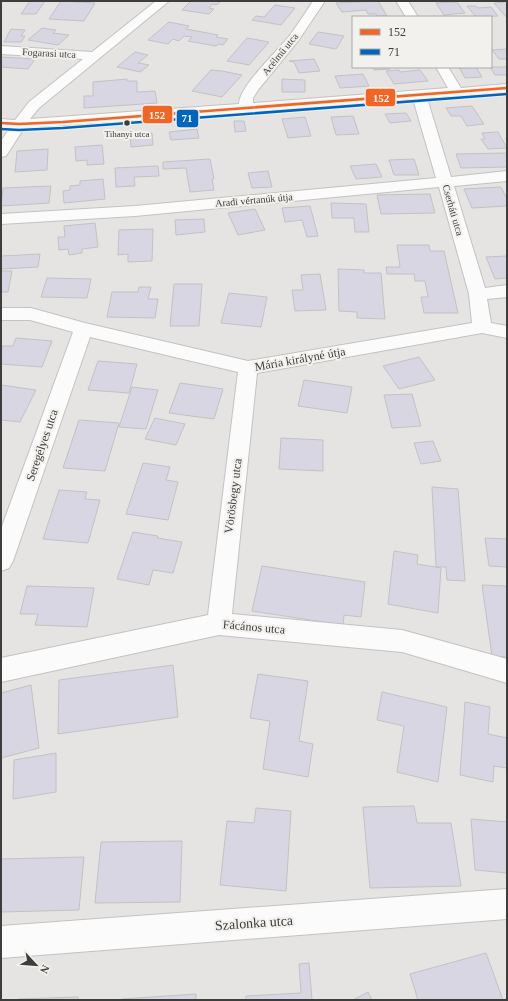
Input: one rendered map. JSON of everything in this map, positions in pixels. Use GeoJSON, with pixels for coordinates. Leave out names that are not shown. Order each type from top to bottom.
{"type":"FeatureCollection","features":[{"type":"Feature","properties":{"kind":"street"},"geometry":{"type":"LineString","coordinates":[[1,153],[19,124],[34,106],[163,1]]}},
{"type":"Feature","properties":{"kind":"street","name":"Acélmű utca"},"geometry":{"type":"LineString","coordinates":[[246,109],[246,98],[252,88],[294,38],[319,1]]}},
{"type":"Feature","properties":{"kind":"street"},"geometry":{"type":"LineString","coordinates":[[402,1],[411,16]]}},
{"type":"Feature","properties":{"kind":"street","name":"Fogarasi utca"},"geometry":{"type":"LineString","coordinates":[[1,50],[96,56]]}},
{"type":"Feature","properties":{"kind":"street"},"geometry":{"type":"LineString","coordinates":[[443,68],[457,92]]}},
{"type":"Feature","properties":{"kind":"street"},"geometry":{"type":"LineString","coordinates":[[1,123],[19,124],[246,109],[507,88]]}},
{"type":"Feature","properties":{"kind":"street","name":"Cserháti utca"},"geometry":{"type":"LineString","coordinates":[[418,95],[478,294],[482,327]]}},
{"type":"Feature","properties":{"kind":"street","name":"Aradi vértanúk útja"},"geometry":{"type":"LineString","coordinates":[[1,219],[135,211],[507,176]]}},
{"type":"Feature","properties":{"kind":"street"},"geometry":{"type":"LineString","coordinates":[[478,294],[507,291]]}},
{"type":"Feature","properties":{"kind":"street","name":"Mária királyné útja"},"geometry":{"type":"LineString","coordinates":[[1,314],[31,314],[83,329],[248,368],[482,327],[507,332]]}},
{"type":"Feature","properties":{"kind":"street","name":"Seregélyes utca"},"geometry":{"type":"LineString","coordinates":[[1,561],[83,329]]}},
{"type":"Feature","properties":{"kind":"street","name":"Vörösbegy utca"},"geometry":{"type":"LineString","coordinates":[[219,624],[248,368]]}},
{"type":"Feature","properties":{"kind":"street","name":"Fácános utca"},"geometry":{"type":"LineString","coordinates":[[1,670],[219,624],[402,641],[507,671]]}},
{"type":"Feature","properties":{"kind":"street","name":"Szalonka utca"},"geometry":{"type":"LineString","coordinates":[[1,942],[507,904]]}},
{"type":"Feature","properties":{"kind":"building"},"geometry":{"type":"Polygon","coordinates":[[[30,1],[45,1],[36,14],[21,14],[30,1]]]}},
{"type":"Feature","properties":{"kind":"building"},"geometry":{"type":"Polygon","coordinates":[[[61,1],[95,3],[84,21],[49,19],[61,1]]]}},
{"type":"Feature","properties":{"kind":"building"},"geometry":{"type":"Polygon","coordinates":[[[191,1],[221,1],[217,5],[213,4],[209,8],[214,9],[209,14],[182,10],[191,1]]]}},
{"type":"Feature","properties":{"kind":"building"},"geometry":{"type":"Polygon","coordinates":[[[378,1],[387,16],[368,14],[366,10],[342,12],[336,3],[378,1]]]}},
{"type":"Feature","properties":{"kind":"building"},"geometry":{"type":"Polygon","coordinates":[[[457,2],[465,13],[444,15],[436,3],[457,2]]]}},
{"type":"Feature","properties":{"kind":"building"},"geometry":{"type":"Polygon","coordinates":[[[507,2],[507,18],[494,3],[507,2]]]}},
{"type":"Feature","properties":{"kind":"building"},"geometry":{"type":"Polygon","coordinates":[[[275,5],[295,8],[281,25],[252,20],[256,16],[264,17],[275,5]]]}},
{"type":"Feature","properties":{"kind":"building"},"geometry":{"type":"Polygon","coordinates":[[[467,6],[476,6],[478,8],[491,7],[498,16],[492,16],[475,16],[467,6]]]}},
{"type":"Feature","properties":{"kind":"building"},"geometry":{"type":"Polygon","coordinates":[[[169,22],[189,26],[186,29],[218,35],[216,37],[228,39],[223,45],[219,44],[216,46],[188,41],[192,37],[184,36],[179,41],[173,39],[168,44],[148,40],[169,22]]]}},
{"type":"Feature","properties":{"kind":"building"},"geometry":{"type":"Polygon","coordinates":[[[42,28],[56,30],[53,33],[69,35],[58,45],[28,40],[42,28]]]}},
{"type":"Feature","properties":{"kind":"building"},"geometry":{"type":"Polygon","coordinates":[[[11,29],[25,30],[21,36],[25,36],[21,42],[4,42],[11,29]]]}},
{"type":"Feature","properties":{"kind":"building"},"geometry":{"type":"Polygon","coordinates":[[[318,32],[344,36],[336,49],[309,44],[318,32]]]}},
{"type":"Feature","properties":{"kind":"building"},"geometry":{"type":"Polygon","coordinates":[[[247,38],[269,42],[249,65],[227,61],[247,38]]]}},
{"type":"Feature","properties":{"kind":"building"},"geometry":{"type":"Polygon","coordinates":[[[507,49],[507,59],[499,59],[492,50],[507,49]]]}},
{"type":"Feature","properties":{"kind":"building"},"geometry":{"type":"Polygon","coordinates":[[[135,52],[148,55],[138,63],[149,65],[140,72],[117,67],[135,52]]]}},
{"type":"Feature","properties":{"kind":"building"},"geometry":{"type":"Polygon","coordinates":[[[1,57],[35,59],[28,69],[1,67],[1,57]]]}},
{"type":"Feature","properties":{"kind":"building"},"geometry":{"type":"Polygon","coordinates":[[[314,59],[320,71],[299,73],[294,62],[289,61],[314,59]]]}},
{"type":"Feature","properties":{"kind":"building"},"geometry":{"type":"Polygon","coordinates":[[[492,67],[507,67],[507,75],[495,75],[491,68],[492,67]]]}},
{"type":"Feature","properties":{"kind":"building"},"geometry":{"type":"Polygon","coordinates":[[[373,68],[390,69],[374,70],[373,68]]]}},
{"type":"Feature","properties":{"kind":"building"},"geometry":{"type":"Polygon","coordinates":[[[460,68],[477,68],[482,77],[465,78],[460,68]]]}},
{"type":"Feature","properties":{"kind":"building"},"geometry":{"type":"Polygon","coordinates":[[[211,70],[242,75],[222,97],[192,91],[211,70]]]}},
{"type":"Feature","properties":{"kind":"building"},"geometry":{"type":"Polygon","coordinates":[[[399,70],[400,72],[420,70],[428,81],[394,84],[386,71],[399,70]]]}},
{"type":"Feature","properties":{"kind":"building"},"geometry":{"type":"Polygon","coordinates":[[[363,74],[369,86],[340,88],[335,76],[363,74]]]}},
{"type":"Feature","properties":{"kind":"building"},"geometry":{"type":"Polygon","coordinates":[[[127,79],[127,81],[137,81],[137,92],[155,91],[157,103],[84,108],[84,96],[93,96],[93,82],[127,79]]]}},
{"type":"Feature","properties":{"kind":"building"},"geometry":{"type":"Polygon","coordinates":[[[282,79],[305,80],[305,92],[282,92],[282,79]]]}},
{"type":"Feature","properties":{"kind":"building"},"geometry":{"type":"Polygon","coordinates":[[[472,106],[484,124],[467,126],[461,116],[451,116],[446,108],[472,106]]]}},
{"type":"Feature","properties":{"kind":"building"},"geometry":{"type":"Polygon","coordinates":[[[406,113],[411,121],[390,123],[385,114],[406,113]]]}},
{"type":"Feature","properties":{"kind":"building"},"geometry":{"type":"Polygon","coordinates":[[[353,116],[359,134],[336,135],[331,117],[353,116]]]}},
{"type":"Feature","properties":{"kind":"building"},"geometry":{"type":"Polygon","coordinates":[[[305,117],[311,136],[288,138],[282,119],[305,117]]]}},
{"type":"Feature","properties":{"kind":"building"},"geometry":{"type":"Polygon","coordinates":[[[234,121],[244,121],[246,131],[235,132],[234,121]]]}},
{"type":"Feature","properties":{"kind":"building"},"geometry":{"type":"Polygon","coordinates":[[[197,129],[199,138],[171,140],[169,132],[197,129]]]}},
{"type":"Feature","properties":{"kind":"building"},"geometry":{"type":"Polygon","coordinates":[[[498,132],[507,148],[488,149],[481,139],[485,139],[482,133],[498,132]]]}},
{"type":"Feature","properties":{"kind":"building"},"geometry":{"type":"Polygon","coordinates":[[[152,133],[153,145],[131,147],[130,135],[152,133]]]}},
{"type":"Feature","properties":{"kind":"building"},"geometry":{"type":"Polygon","coordinates":[[[102,145],[104,164],[87,165],[87,160],[76,161],[75,147],[102,145]]]}},
{"type":"Feature","properties":{"kind":"building"},"geometry":{"type":"Polygon","coordinates":[[[48,149],[47,170],[15,172],[17,151],[48,149]]]}},
{"type":"Feature","properties":{"kind":"building"},"geometry":{"type":"Polygon","coordinates":[[[506,153],[507,167],[461,168],[456,154],[506,153]]]}},
{"type":"Feature","properties":{"kind":"building"},"geometry":{"type":"Polygon","coordinates":[[[210,159],[214,179],[212,179],[214,190],[190,192],[186,168],[163,169],[163,162],[210,159]]]}},
{"type":"Feature","properties":{"kind":"building"},"geometry":{"type":"Polygon","coordinates":[[[414,159],[419,175],[394,175],[389,160],[414,159]]]}},
{"type":"Feature","properties":{"kind":"building"},"geometry":{"type":"Polygon","coordinates":[[[376,164],[382,177],[356,179],[350,166],[376,164]]]}},
{"type":"Feature","properties":{"kind":"building"},"geometry":{"type":"Polygon","coordinates":[[[158,166],[159,176],[134,177],[135,186],[116,187],[115,168],[158,166]]]}},
{"type":"Feature","properties":{"kind":"building"},"geometry":{"type":"Polygon","coordinates":[[[268,171],[272,187],[252,188],[248,173],[268,171]]]}},
{"type":"Feature","properties":{"kind":"building"},"geometry":{"type":"Polygon","coordinates":[[[103,179],[105,199],[64,203],[63,191],[70,190],[70,186],[80,185],[80,181],[103,179]]]}},
{"type":"Feature","properties":{"kind":"building"},"geometry":{"type":"Polygon","coordinates":[[[51,186],[49,203],[1,206],[3,188],[51,186]]]}},
{"type":"Feature","properties":{"kind":"building"},"geometry":{"type":"Polygon","coordinates":[[[501,187],[507,199],[507,206],[472,208],[464,189],[501,187]]]}},
{"type":"Feature","properties":{"kind":"building"},"geometry":{"type":"Polygon","coordinates":[[[430,194],[435,213],[381,214],[377,195],[430,194]]]}},
{"type":"Feature","properties":{"kind":"building"},"geometry":{"type":"Polygon","coordinates":[[[331,203],[366,204],[369,232],[355,232],[354,218],[332,218],[331,203]]]}},
{"type":"Feature","properties":{"kind":"building"},"geometry":{"type":"Polygon","coordinates":[[[310,206],[318,236],[307,237],[302,220],[285,222],[282,208],[310,206]]]}},
{"type":"Feature","properties":{"kind":"building"},"geometry":{"type":"Polygon","coordinates":[[[255,209],[265,230],[238,235],[228,213],[255,209]]]}},
{"type":"Feature","properties":{"kind":"building"},"geometry":{"type":"Polygon","coordinates":[[[204,219],[205,232],[176,235],[175,220],[204,219]]]}},
{"type":"Feature","properties":{"kind":"building"},"geometry":{"type":"Polygon","coordinates":[[[95,223],[98,247],[82,249],[82,253],[69,255],[68,249],[59,250],[58,237],[65,237],[64,226],[95,223]]]}},
{"type":"Feature","properties":{"kind":"building"},"geometry":{"type":"Polygon","coordinates":[[[153,229],[152,261],[128,262],[128,254],[118,255],[119,230],[153,229]]]}},
{"type":"Feature","properties":{"kind":"building"},"geometry":{"type":"Polygon","coordinates":[[[397,245],[429,245],[430,251],[444,251],[458,313],[424,313],[421,297],[428,297],[425,281],[415,281],[414,274],[387,274],[386,267],[400,267],[397,245]]]}},
{"type":"Feature","properties":{"kind":"building"},"geometry":{"type":"Polygon","coordinates":[[[40,254],[38,267],[1,269],[1,256],[40,254]]]}},
{"type":"Feature","properties":{"kind":"building"},"geometry":{"type":"Polygon","coordinates":[[[507,256],[507,278],[495,279],[486,257],[507,256]]]}},
{"type":"Feature","properties":{"kind":"building"},"geometry":{"type":"Polygon","coordinates":[[[338,269],[364,270],[364,273],[381,273],[385,319],[357,318],[357,312],[339,311],[338,269]]]}},
{"type":"Feature","properties":{"kind":"building"},"geometry":{"type":"Polygon","coordinates":[[[1,271],[12,271],[8,292],[1,292],[1,271]]]}},
{"type":"Feature","properties":{"kind":"building"},"geometry":{"type":"Polygon","coordinates":[[[320,274],[326,310],[295,311],[292,290],[303,290],[301,275],[320,274]]]}},
{"type":"Feature","properties":{"kind":"building"},"geometry":{"type":"Polygon","coordinates":[[[47,278],[91,279],[87,298],[41,297],[47,278]]]}},
{"type":"Feature","properties":{"kind":"building"},"geometry":{"type":"Polygon","coordinates":[[[174,284],[202,284],[199,326],[170,326],[174,284]]]}},
{"type":"Feature","properties":{"kind":"building"},"geometry":{"type":"Polygon","coordinates":[[[139,287],[151,287],[148,299],[158,299],[155,318],[107,317],[112,292],[138,292],[139,287]]]}},
{"type":"Feature","properties":{"kind":"building"},"geometry":{"type":"Polygon","coordinates":[[[229,293],[267,297],[261,327],[221,323],[229,293]]]}},
{"type":"Feature","properties":{"kind":"building"},"geometry":{"type":"Polygon","coordinates":[[[16,338],[52,341],[42,367],[1,364],[2,346],[13,346],[16,338]]]}},
{"type":"Feature","properties":{"kind":"building"},"geometry":{"type":"Polygon","coordinates":[[[419,357],[435,380],[399,389],[383,366],[419,357]]]}},
{"type":"Feature","properties":{"kind":"building"},"geometry":{"type":"Polygon","coordinates":[[[98,361],[137,364],[129,393],[88,390],[98,361]]]}},
{"type":"Feature","properties":{"kind":"building"},"geometry":{"type":"Polygon","coordinates":[[[304,380],[352,387],[347,413],[298,406],[304,380]]]}},
{"type":"Feature","properties":{"kind":"building"},"geometry":{"type":"Polygon","coordinates":[[[180,383],[223,389],[214,419],[169,413],[180,383]]]}},
{"type":"Feature","properties":{"kind":"building"},"geometry":{"type":"Polygon","coordinates":[[[1,385],[36,390],[20,422],[1,420],[1,385]]]}},
{"type":"Feature","properties":{"kind":"building"},"geometry":{"type":"Polygon","coordinates":[[[132,387],[158,390],[146,429],[119,427],[132,387]]]}},
{"type":"Feature","properties":{"kind":"building"},"geometry":{"type":"Polygon","coordinates":[[[412,394],[421,426],[392,428],[384,395],[412,394]]]}},
{"type":"Feature","properties":{"kind":"building"},"geometry":{"type":"Polygon","coordinates":[[[155,418],[185,424],[176,445],[145,439],[155,418]]]}},
{"type":"Feature","properties":{"kind":"building"},"geometry":{"type":"Polygon","coordinates":[[[79,420],[119,423],[105,471],[63,468],[79,420]]]}},
{"type":"Feature","properties":{"kind":"building"},"geometry":{"type":"Polygon","coordinates":[[[281,438],[323,440],[323,471],[279,469],[281,438]]]}},
{"type":"Feature","properties":{"kind":"building"},"geometry":{"type":"Polygon","coordinates":[[[433,441],[441,461],[421,464],[414,443],[433,441]]]}},
{"type":"Feature","properties":{"kind":"building"},"geometry":{"type":"Polygon","coordinates":[[[143,463],[170,467],[166,480],[178,482],[168,520],[126,514],[143,463]]]}},
{"type":"Feature","properties":{"kind":"building"},"geometry":{"type":"Polygon","coordinates":[[[432,487],[458,489],[465,581],[447,580],[446,567],[436,567],[432,487]]]}},
{"type":"Feature","properties":{"kind":"building"},"geometry":{"type":"Polygon","coordinates":[[[59,490],[87,492],[85,499],[100,500],[88,543],[43,539],[59,490]]]}},
{"type":"Feature","properties":{"kind":"building"},"geometry":{"type":"Polygon","coordinates":[[[133,532],[182,542],[173,573],[153,570],[149,585],[117,579],[133,532]]]}},
{"type":"Feature","properties":{"kind":"building"},"geometry":{"type":"Polygon","coordinates":[[[485,538],[507,539],[507,567],[489,566],[485,538]]]}},
{"type":"Feature","properties":{"kind":"building"},"geometry":{"type":"Polygon","coordinates":[[[394,551],[418,555],[417,564],[441,568],[438,613],[388,604],[394,551]]]}},
{"type":"Feature","properties":{"kind":"building"},"geometry":{"type":"Polygon","coordinates":[[[262,566],[365,582],[361,617],[344,615],[343,625],[252,611],[262,566]]]}},
{"type":"Feature","properties":{"kind":"building"},"geometry":{"type":"Polygon","coordinates":[[[482,585],[507,586],[507,657],[492,656],[482,585]]]}},
{"type":"Feature","properties":{"kind":"building"},"geometry":{"type":"Polygon","coordinates":[[[27,586],[94,588],[87,627],[35,625],[38,614],[20,614],[27,586]]]}},
{"type":"Feature","properties":{"kind":"building"},"geometry":{"type":"Polygon","coordinates":[[[173,665],[178,717],[58,734],[59,680],[173,665]]]}},
{"type":"Feature","properties":{"kind":"building"},"geometry":{"type":"Polygon","coordinates":[[[258,674],[308,681],[299,741],[313,744],[308,777],[263,769],[270,721],[250,718],[258,674]]]}},
{"type":"Feature","properties":{"kind":"building"},"geometry":{"type":"Polygon","coordinates":[[[31,685],[39,748],[1,758],[1,693],[31,685]]]}},
{"type":"Feature","properties":{"kind":"building"},"geometry":{"type":"Polygon","coordinates":[[[382,692],[447,707],[438,782],[397,772],[404,726],[377,720],[382,692]]]}},
{"type":"Feature","properties":{"kind":"building"},"geometry":{"type":"Polygon","coordinates":[[[465,702],[490,707],[488,734],[507,738],[507,768],[494,766],[493,782],[460,775],[465,702]]]}},
{"type":"Feature","properties":{"kind":"building"},"geometry":{"type":"Polygon","coordinates":[[[56,753],[56,792],[13,799],[14,760],[56,753]]]}},
{"type":"Feature","properties":{"kind":"building"},"geometry":{"type":"Polygon","coordinates":[[[414,806],[417,823],[451,823],[461,886],[370,888],[363,807],[414,806]]]}},
{"type":"Feature","properties":{"kind":"building"},"geometry":{"type":"Polygon","coordinates":[[[256,808],[291,811],[286,891],[220,885],[227,821],[254,823],[256,808]]]}},
{"type":"Feature","properties":{"kind":"building"},"geometry":{"type":"Polygon","coordinates":[[[471,819],[507,822],[507,873],[475,870],[471,819]]]}},
{"type":"Feature","properties":{"kind":"building"},"geometry":{"type":"Polygon","coordinates":[[[182,841],[180,902],[95,903],[101,842],[182,841]]]}},
{"type":"Feature","properties":{"kind":"building"},"geometry":{"type":"Polygon","coordinates":[[[84,857],[79,910],[1,912],[1,859],[84,857]]]}},
{"type":"Feature","properties":{"kind":"building"},"geometry":{"type":"Polygon","coordinates":[[[486,953],[503,1000],[418,1000],[410,974],[486,953]]]}},
{"type":"Feature","properties":{"kind":"building"},"geometry":{"type":"Polygon","coordinates":[[[309,963],[312,1000],[246,1000],[246,996],[301,993],[299,964],[309,963]]]}},
{"type":"Feature","properties":{"kind":"building"},"geometry":{"type":"Polygon","coordinates":[[[368,992],[372,1000],[353,1000],[368,992]]]}},
{"type":"Feature","properties":{"kind":"building"},"geometry":{"type":"Polygon","coordinates":[[[196,994],[196,1000],[122,1000],[122,999],[196,994]]]}},
{"type":"Feature","properties":{"kind":"building"},"geometry":{"type":"Polygon","coordinates":[[[78,997],[78,1000],[18,1000],[18,999],[78,997]]]}},
{"type":"Feature","properties":{"kind":"transit line","name":"152"},"geometry":{"type":"LineString","coordinates":[[1,123],[19,124],[63,122],[507,88]]}},
{"type":"Feature","properties":{"kind":"transit line","name":"71"},"geometry":{"type":"LineString","coordinates":[[1,129],[19,130],[63,128],[507,94]]}},
{"type":"Feature","properties":{"kind":"place","name":"Tihanyi utca"},"geometry":{"type":"Point","coordinates":[127,123]}}]}
